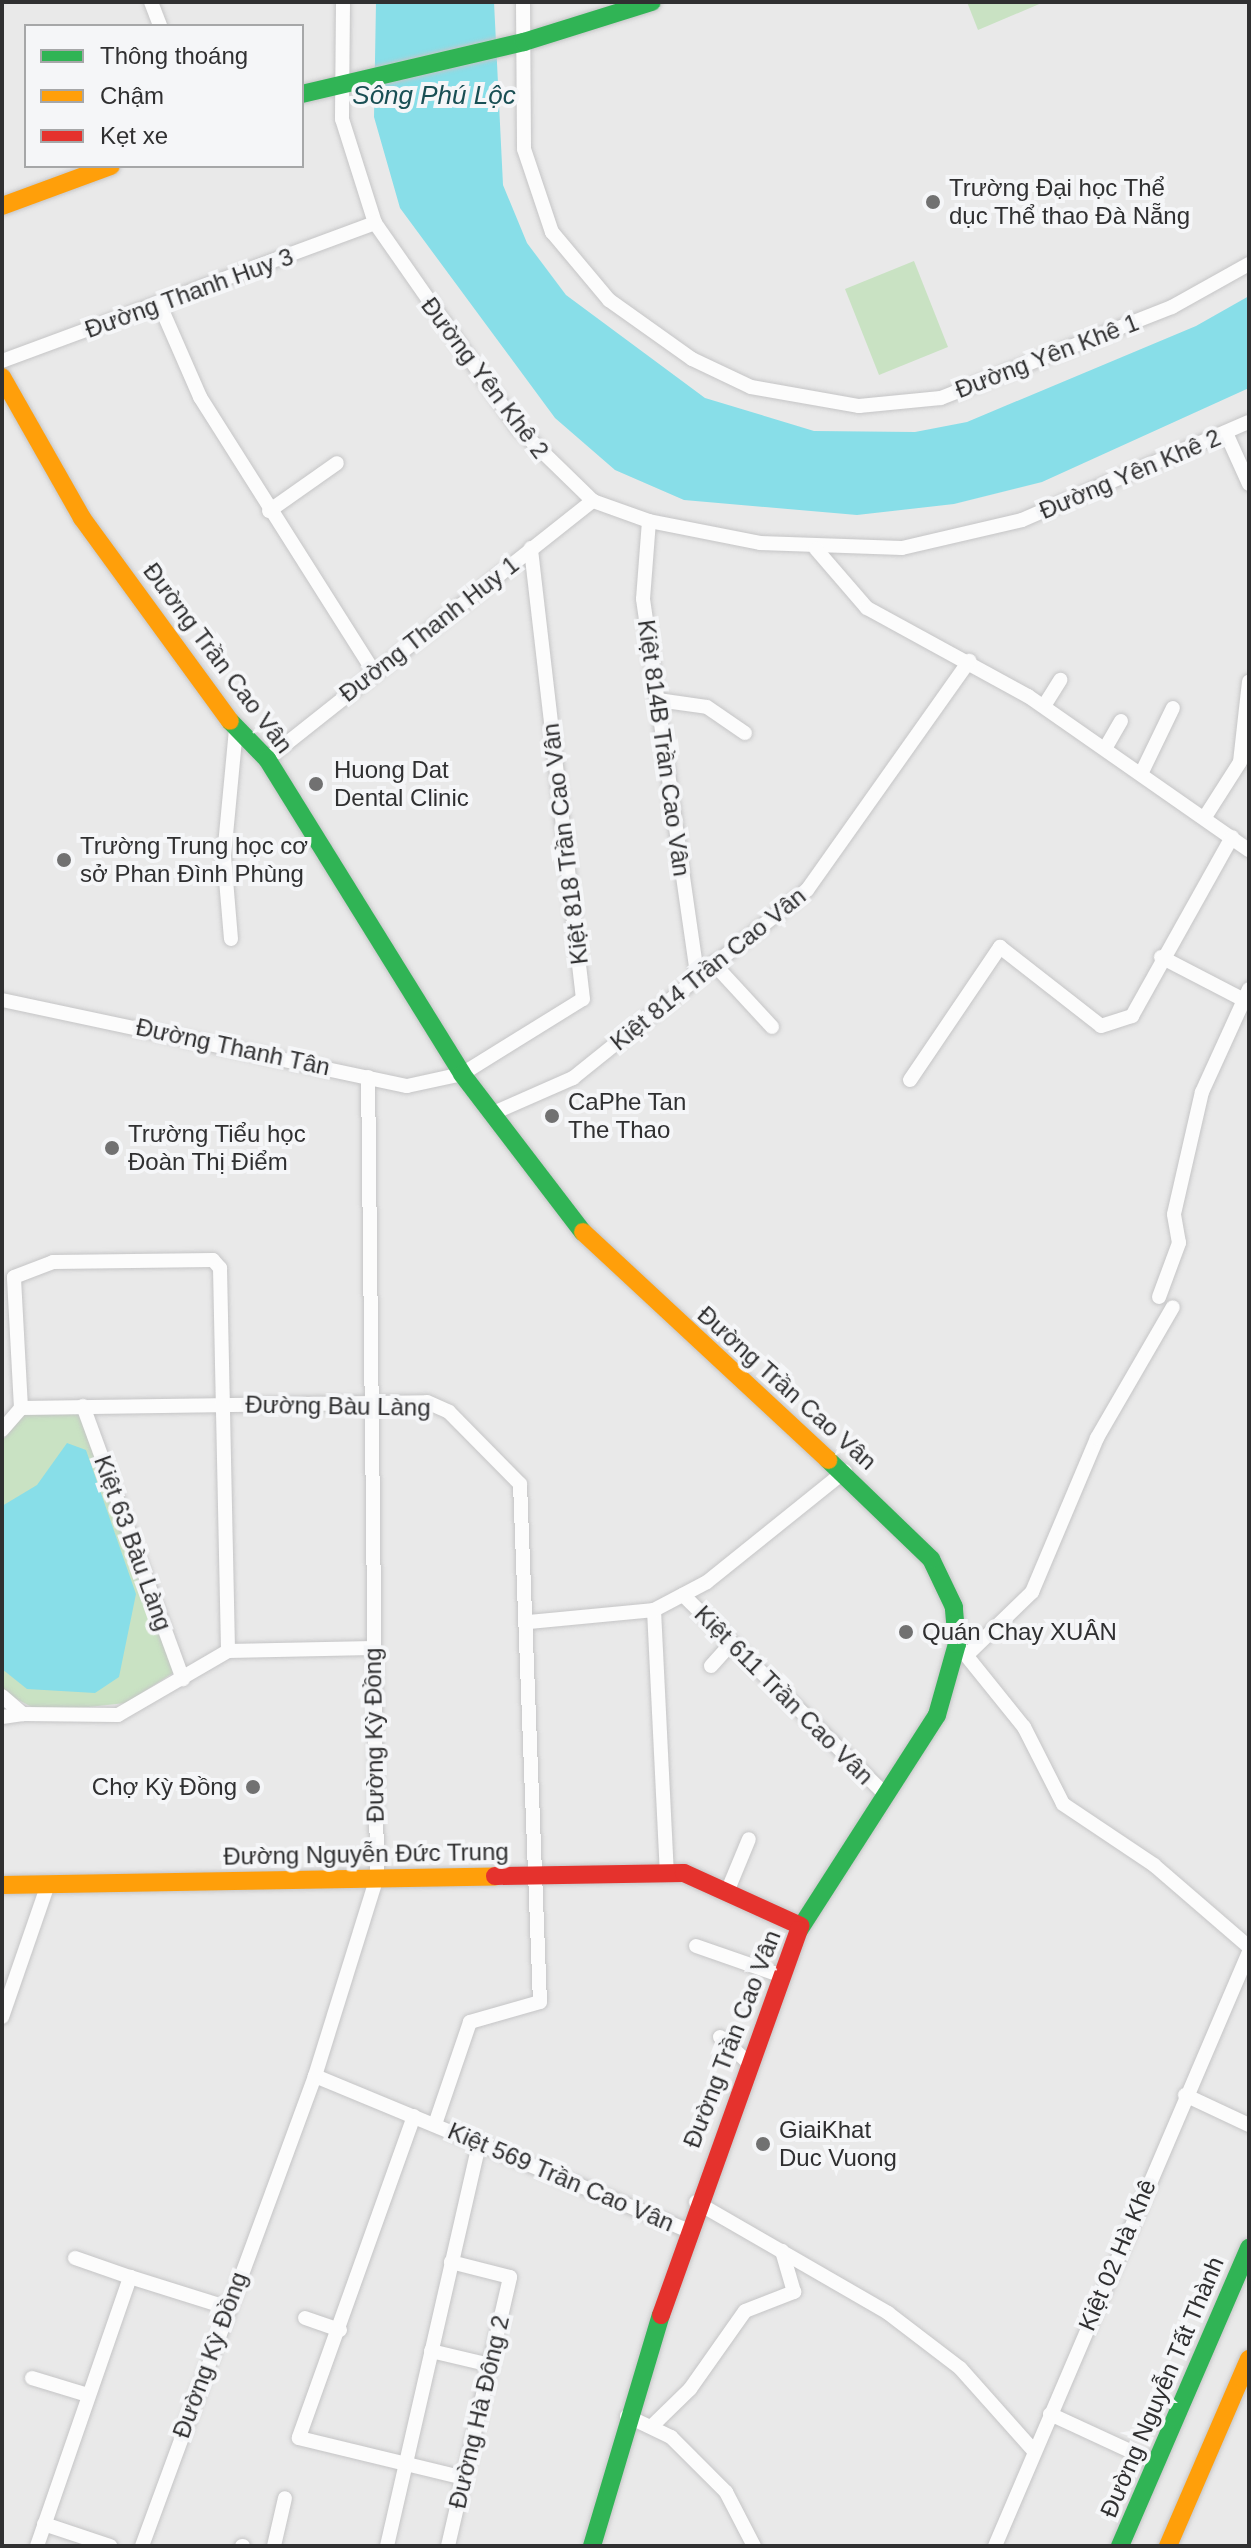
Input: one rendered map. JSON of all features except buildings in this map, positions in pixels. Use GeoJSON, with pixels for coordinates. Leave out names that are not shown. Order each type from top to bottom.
{"type":"FeatureCollection","features":[{"type":"Feature","properties":{"kind":"main road"},"geometry":{"type":"LineString","coordinates":[[304,93],[336,81],[524,42],[652,2]]}},
{"type":"Feature","properties":{"kind":"main road"},"geometry":{"type":"LineString","coordinates":[[3,204],[105,168]]}},
{"type":"Feature","properties":{"kind":"main road","name":"Đường Trần Cao Vân"},"geometry":{"type":"LineString","coordinates":[[2,377],[82,518],[236,729],[267,759],[462,1074],[491,1114],[592,1244],[845,1471],[931,1559],[954,1607],[962,1649],[937,1715],[801,1926],[686,2230],[627,2416],[592,2546]]}},
{"type":"Feature","properties":{"kind":"main road","name":"Đường Nguyễn Đức Trung"},"geometry":{"type":"LineString","coordinates":[[2,1885],[667,1873],[727,1892],[801,1926]]}},
{"type":"Feature","properties":{"kind":"main road","name":"Đường Nguyễn Tất Thành"},"geometry":{"type":"LineString","coordinates":[[1120,2546],[1249,2248]]}},
{"type":"Feature","properties":{"kind":"main road"},"geometry":{"type":"LineString","coordinates":[[1168,2546],[1249,2359]]}},
{"type":"Feature","properties":{"kind":"street"},"geometry":{"type":"LineString","coordinates":[[151,2],[159,24]]}},
{"type":"Feature","properties":{"kind":"street","name":"Đường Yên Khê 2"},"geometry":{"type":"LineString","coordinates":[[343,2],[336,81],[348,153],[375,223],[518,428],[593,501],[649,521],[816,549],[902,548],[992,530],[1249,422]]}},
{"type":"Feature","properties":{"kind":"street","name":"Đường Yên Khê 1"},"geometry":{"type":"LineString","coordinates":[[523,2],[524,149],[552,232],[609,300],[692,359],[751,387],[859,406],[941,398],[1172,307],[1249,264]]}},
{"type":"Feature","properties":{"kind":"street","name":"Đường Thanh Huy 3"},"geometry":{"type":"LineString","coordinates":[[2,361],[375,223]]}},
{"type":"Feature","properties":{"kind":"street"},"geometry":{"type":"LineString","coordinates":[[159,303],[200,397],[269,511],[373,671]]}},
{"type":"Feature","properties":{"kind":"street"},"geometry":{"type":"LineString","coordinates":[[1226,433],[1249,484]]}},
{"type":"Feature","properties":{"kind":"street"},"geometry":{"type":"LineString","coordinates":[[269,511],[337,463]]}},
{"type":"Feature","properties":{"kind":"street","name":"Đường Thanh Huy 1"},"geometry":{"type":"LineString","coordinates":[[267,759],[373,671],[593,501]]}},
{"type":"Feature","properties":{"kind":"street","name":"Kiệt 814B Trần Cao Vân"},"geometry":{"type":"LineString","coordinates":[[649,521],[643,599],[697,974]]}},
{"type":"Feature","properties":{"kind":"street","name":"Kiệt 818 Trần Cao Vân"},"geometry":{"type":"LineString","coordinates":[[462,1074],[583,999],[531,548]]}},
{"type":"Feature","properties":{"kind":"street"},"geometry":{"type":"LineString","coordinates":[[816,549],[867,608],[969,661],[1044,706],[1249,850]]}},
{"type":"Feature","properties":{"kind":"street","name":"Kiệt 814 Trần Cao Vân"},"geometry":{"type":"LineString","coordinates":[[491,1114],[573,1078],[831,863],[969,661]]}},
{"type":"Feature","properties":{"kind":"street"},"geometry":{"type":"LineString","coordinates":[[1044,706],[1060,680]]}},
{"type":"Feature","properties":{"kind":"street"},"geometry":{"type":"LineString","coordinates":[[1205,817],[1240,762],[1249,682]]}},
{"type":"Feature","properties":{"kind":"street"},"geometry":{"type":"LineString","coordinates":[[658,700],[707,707],[745,733]]}},
{"type":"Feature","properties":{"kind":"street"},"geometry":{"type":"LineString","coordinates":[[1142,772],[1173,708]]}},
{"type":"Feature","properties":{"kind":"street"},"geometry":{"type":"LineString","coordinates":[[1106,747],[1121,721]]}},
{"type":"Feature","properties":{"kind":"street"},"geometry":{"type":"LineString","coordinates":[[231,939],[224,856],[236,729]]}},
{"type":"Feature","properties":{"kind":"street"},"geometry":{"type":"LineString","coordinates":[[910,1080],[1000,947],[1113,1028],[1132,1016],[1161,957],[1232,837]]}},
{"type":"Feature","properties":{"kind":"street"},"geometry":{"type":"LineString","coordinates":[[1159,1297],[1179,1243],[1174,1214],[1202,1092],[1247,995],[1161,957]]}},
{"type":"Feature","properties":{"kind":"street"},"geometry":{"type":"LineString","coordinates":[[713,963],[772,1027]]}},
{"type":"Feature","properties":{"kind":"street","name":"Đường Thanh Tân"},"geometry":{"type":"LineString","coordinates":[[2,1000],[407,1086],[462,1074]]}},
{"type":"Feature","properties":{"kind":"street","name":"Đường Kỳ Đồng"},"geometry":{"type":"LineString","coordinates":[[142,2546],[226,2307],[315,2076],[377,1877],[369,1402],[368,1077]]}},
{"type":"Feature","properties":{"kind":"street"},"geometry":{"type":"LineString","coordinates":[[2,1430],[21,1408],[14,1277],[53,1262],[213,1260],[220,1268],[228,1651]]}},
{"type":"Feature","properties":{"kind":"street"},"geometry":{"type":"LineString","coordinates":[[1173,1307],[1097,1438],[1032,1592],[962,1649],[1024,1727],[1063,1804],[1154,1865],[1249,1949]]}},
{"type":"Feature","properties":{"kind":"street","name":"Đường Bàu Làng"},"geometry":{"type":"LineString","coordinates":[[21,1408],[369,1402],[440,1405],[513,1474],[524,1497],[540,2002],[470,2022]]}},
{"type":"Feature","properties":{"kind":"street","name":"Kiệt 63 Bàu Làng"},"geometry":{"type":"LineString","coordinates":[[83,1406],[183,1679]]}},
{"type":"Feature","properties":{"kind":"street"},"geometry":{"type":"LineString","coordinates":[[529,1622],[654,1610],[683,1595],[845,1471]]}},
{"type":"Feature","properties":{"kind":"street","name":"Kiệt 611 Trần Cao Vân"},"geometry":{"type":"LineString","coordinates":[[683,1595],[885,1794]]}},
{"type":"Feature","properties":{"kind":"street"},"geometry":{"type":"LineString","coordinates":[[654,1610],[667,1873]]}},
{"type":"Feature","properties":{"kind":"street"},"geometry":{"type":"LineString","coordinates":[[711,1666],[732,1643]]}},
{"type":"Feature","properties":{"kind":"street"},"geometry":{"type":"LineString","coordinates":[[2,1717],[23,1714],[118,1715],[228,1651],[373,1648]]}},
{"type":"Feature","properties":{"kind":"street"},"geometry":{"type":"LineString","coordinates":[[2,1696],[23,1714]]}},
{"type":"Feature","properties":{"kind":"street"},"geometry":{"type":"LineString","coordinates":[[727,1892],[749,1839]]}},
{"type":"Feature","properties":{"kind":"street"},"geometry":{"type":"LineString","coordinates":[[2,2017],[48,1884]]}},
{"type":"Feature","properties":{"kind":"street"},"geometry":{"type":"LineString","coordinates":[[696,1946],[782,1976]]}},
{"type":"Feature","properties":{"kind":"street","name":"Kiệt 02 Hà Khê"},"geometry":{"type":"LineString","coordinates":[[995,2546],[1249,1949]]}},
{"type":"Feature","properties":{"kind":"street","name":"Kiệt 569 Trần Cao Vân"},"geometry":{"type":"LineString","coordinates":[[435,2124],[470,2022]]}},
{"type":"Feature","properties":{"kind":"street"},"geometry":{"type":"LineString","coordinates":[[720,2037],[749,2063]]}},
{"type":"Feature","properties":{"kind":"street","name":"Kiệt 569 Trần Cao Vân"},"geometry":{"type":"LineString","coordinates":[[315,2076],[686,2230]]}},
{"type":"Feature","properties":{"kind":"street"},"geometry":{"type":"LineString","coordinates":[[1185,2095],[1249,2125]]}},
{"type":"Feature","properties":{"kind":"street"},"geometry":{"type":"LineString","coordinates":[[414,2116],[299,2438],[464,2478]]}},
{"type":"Feature","properties":{"kind":"street"},"geometry":{"type":"LineString","coordinates":[[387,2546],[479,2143]]}},
{"type":"Feature","properties":{"kind":"street"},"geometry":{"type":"LineString","coordinates":[[696,2202],[888,2313],[960,2368],[1034,2451]]}},
{"type":"Feature","properties":{"kind":"street"},"geometry":{"type":"LineString","coordinates":[[652,2426],[690,2389],[745,2311],[794,2292],[782,2251]]}},
{"type":"Feature","properties":{"kind":"street"},"geometry":{"type":"LineString","coordinates":[[75,2258],[226,2307]]}},
{"type":"Feature","properties":{"kind":"street","name":"Đường Hà Đông 2"},"geometry":{"type":"LineString","coordinates":[[448,2546],[510,2277],[451,2262]]}},
{"type":"Feature","properties":{"kind":"street"},"geometry":{"type":"LineString","coordinates":[[37,2546],[130,2277]]}},
{"type":"Feature","properties":{"kind":"street"},"geometry":{"type":"LineString","coordinates":[[305,2318],[340,2330]]}},
{"type":"Feature","properties":{"kind":"street"},"geometry":{"type":"LineString","coordinates":[[431,2351],[490,2365]]}},
{"type":"Feature","properties":{"kind":"street"},"geometry":{"type":"LineString","coordinates":[[32,2378],[88,2395]]}},
{"type":"Feature","properties":{"kind":"street"},"geometry":{"type":"LineString","coordinates":[[1050,2414],[1156,2463]]}},
{"type":"Feature","properties":{"kind":"street"},"geometry":{"type":"LineString","coordinates":[[627,2416],[652,2426],[726,2492],[754,2546]]}},
{"type":"Feature","properties":{"kind":"street"},"geometry":{"type":"LineString","coordinates":[[274,2546],[285,2498]]}},
{"type":"Feature","properties":{"kind":"street"},"geometry":{"type":"LineString","coordinates":[[44,2524],[110,2546]]}},
{"type":"Feature","properties":{"kind":"green space"},"geometry":{"type":"Polygon","coordinates":[[[967,2],[1044,2],[978,30],[967,2]]]}},
{"type":"Feature","properties":{"kind":"green space"},"geometry":{"type":"Polygon","coordinates":[[[914,261],[948,347],[879,375],[845,289],[914,261]]]}},
{"type":"Feature","properties":{"kind":"green space"},"geometry":{"type":"Polygon","coordinates":[[[83,1414],[176,1671],[126,1703],[41,1712],[2,1691],[2,1441],[24,1415],[83,1414]]]}},
{"type":"Feature","properties":{"kind":"water","name":"Sông Phú Lộc"},"geometry":{"type":"Polygon","coordinates":[[[376,2],[494,2],[503,185],[527,243],[566,295],[705,398],[814,431],[915,432],[967,422],[1196,326],[1249,296],[1249,388],[1042,482],[954,504],[857,515],[684,500],[615,470],[555,418],[400,208],[374,117],[376,2]]]}},
{"type":"Feature","properties":{"kind":"water"},"geometry":{"type":"Polygon","coordinates":[[[67,1443],[86,1450],[136,1594],[119,1677],[95,1693],[27,1689],[2,1669],[2,1506],[37,1485],[67,1443]]]}},
{"type":"Feature","properties":{"kind":"traffic: fast"},"geometry":{"type":"LineString","coordinates":[[304,94],[524,42],[652,2]]}},
{"type":"Feature","properties":{"kind":"traffic: fast"},"geometry":{"type":"LineString","coordinates":[[230,721],[267,759],[462,1074],[583,1232]]}},
{"type":"Feature","properties":{"kind":"traffic: fast"},"geometry":{"type":"LineString","coordinates":[[799,1930],[937,1715],[957,1644],[954,1607],[931,1559],[828,1460]]}},
{"type":"Feature","properties":{"kind":"traffic: fast"},"geometry":{"type":"LineString","coordinates":[[1120,2546],[1249,2248]]}},
{"type":"Feature","properties":{"kind":"traffic: fast"},"geometry":{"type":"LineString","coordinates":[[592,2546],[661,2315]]}},
{"type":"Feature","properties":{"kind":"traffic: slow"},"geometry":{"type":"LineString","coordinates":[[2,206],[106,168]]}},
{"type":"Feature","properties":{"kind":"traffic: slow"},"geometry":{"type":"LineString","coordinates":[[2,377],[82,518],[230,721]]}},
{"type":"Feature","properties":{"kind":"traffic: slow"},"geometry":{"type":"LineString","coordinates":[[583,1232],[828,1460]]}},
{"type":"Feature","properties":{"kind":"traffic: slow"},"geometry":{"type":"LineString","coordinates":[[2,1885],[495,1876]]}},
{"type":"Feature","properties":{"kind":"traffic: slow"},"geometry":{"type":"LineString","coordinates":[[1168,2546],[1249,2359]]}},
{"type":"Feature","properties":{"kind":"traffic: jam"},"geometry":{"type":"LineString","coordinates":[[495,1876],[684,1873],[801,1926]]}},
{"type":"Feature","properties":{"kind":"traffic: jam"},"geometry":{"type":"LineString","coordinates":[[661,2315],[799,1930]]}},
{"type":"Feature","properties":{"kind":"place","name":"Trường Đại học Thể dục Thể thao Đà Nẵng"},"geometry":{"type":"Point","coordinates":[933,202]}},
{"type":"Feature","properties":{"kind":"place","name":"Huong Dat Dental Clinic"},"geometry":{"type":"Point","coordinates":[316,784]}},
{"type":"Feature","properties":{"kind":"place","name":"Trường Trung học cơ sở Phan Đình Phùng"},"geometry":{"type":"Point","coordinates":[64,860]}},
{"type":"Feature","properties":{"kind":"place","name":"CaPhe Tan The Thao"},"geometry":{"type":"Point","coordinates":[552,1116]}},
{"type":"Feature","properties":{"kind":"place","name":"Trường Tiểu học Đoàn Thị Điểm"},"geometry":{"type":"Point","coordinates":[112,1148]}},
{"type":"Feature","properties":{"kind":"place","name":"Quán Chay XUÂN"},"geometry":{"type":"Point","coordinates":[906,1632]}},
{"type":"Feature","properties":{"kind":"place","name":"Chợ Kỳ Đồng"},"geometry":{"type":"Point","coordinates":[253,1787]}},
{"type":"Feature","properties":{"kind":"place","name":"GiaiKhat Duc Vuong"},"geometry":{"type":"Point","coordinates":[763,2144]}}]}
